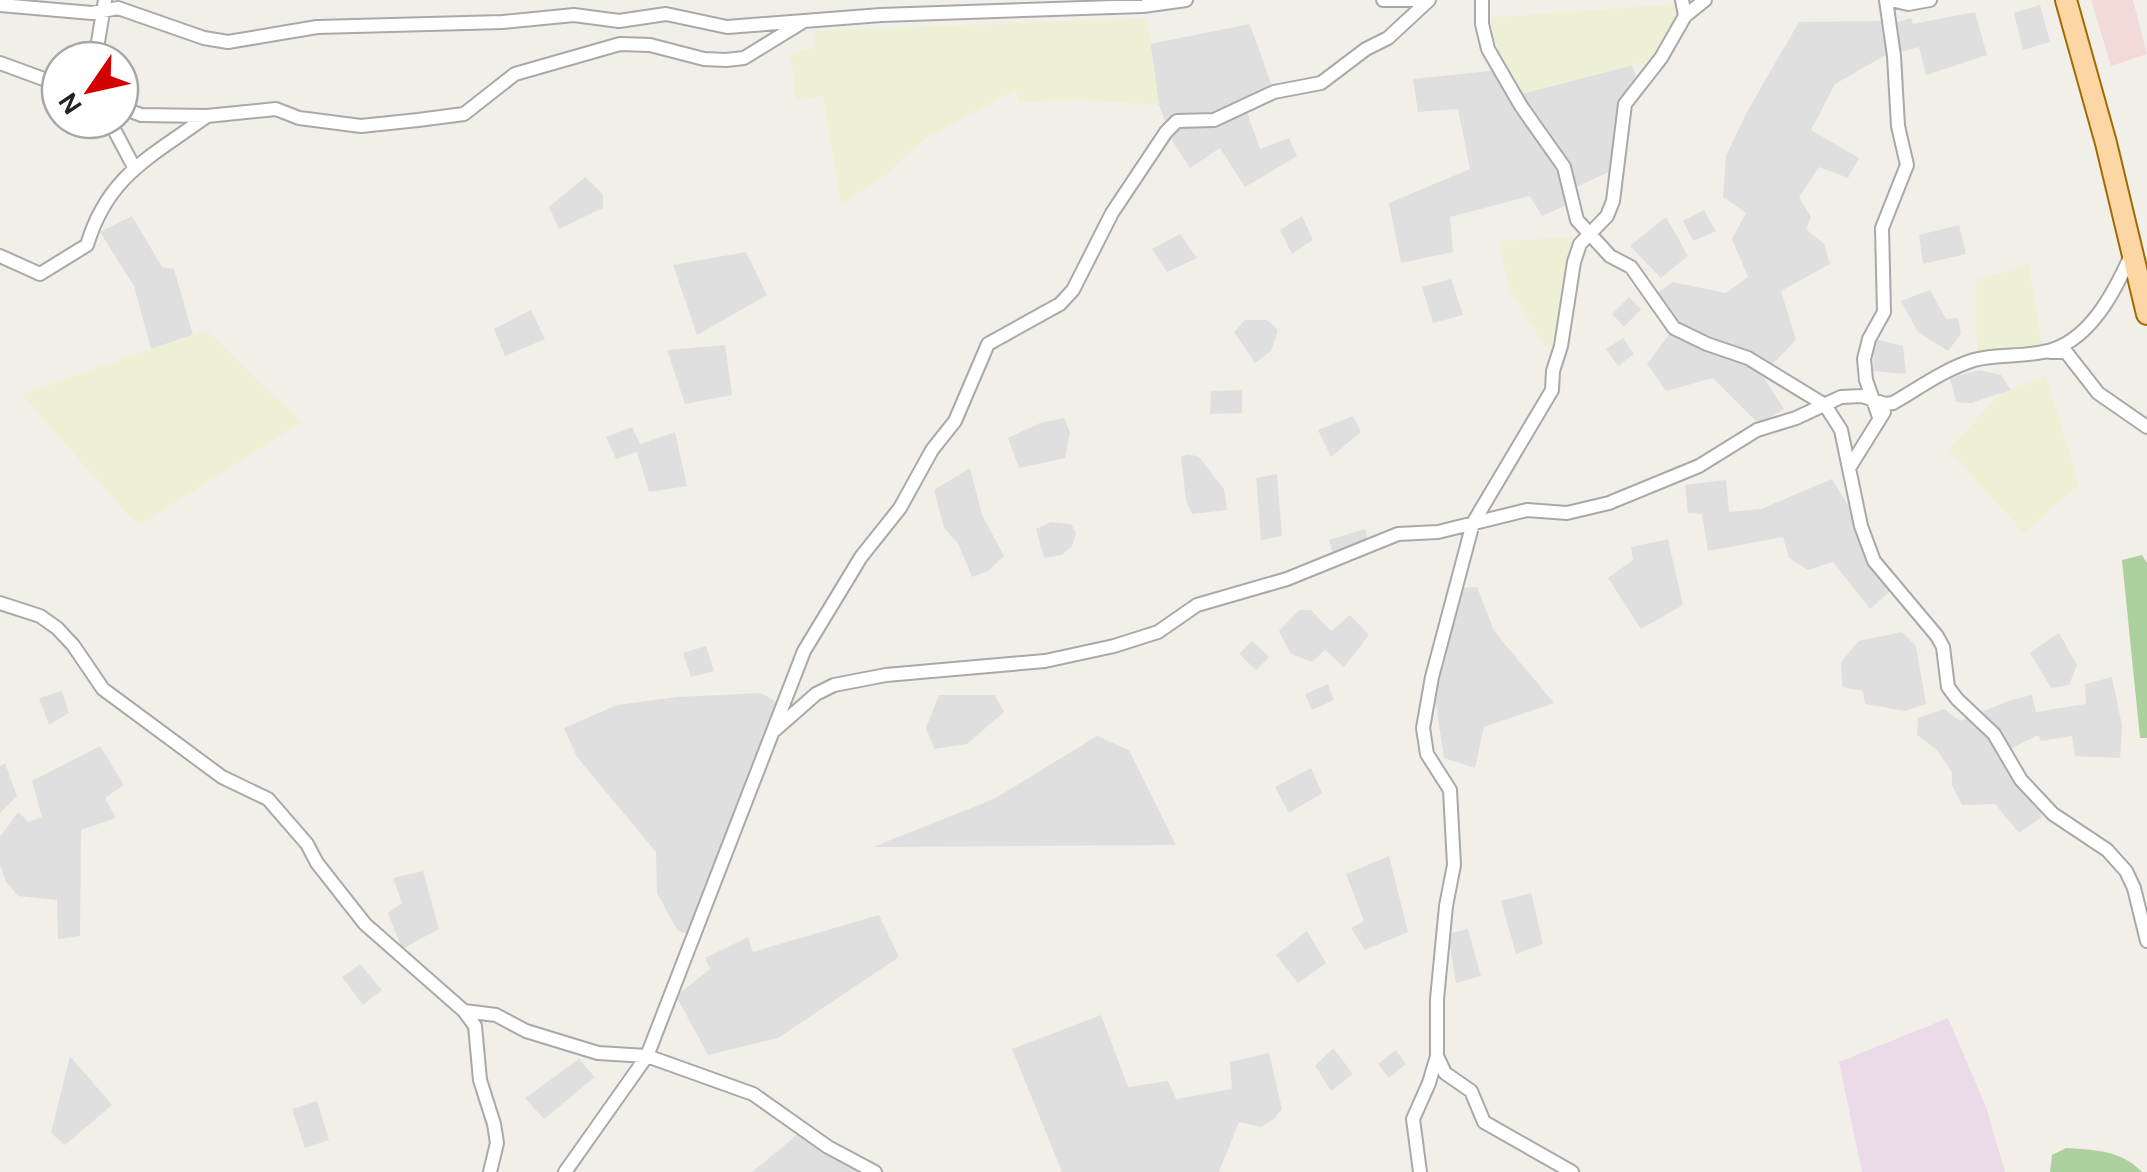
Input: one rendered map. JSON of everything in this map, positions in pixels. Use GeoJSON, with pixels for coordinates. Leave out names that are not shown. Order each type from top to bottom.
{"type":"FeatureCollection","features":[{"type":"Feature","properties":{"kind":"main road"},"geometry":{"type":"LineString","coordinates":[[2066,0],[2147,314]]}},
{"type":"Feature","properties":{"kind":"street"},"geometry":{"type":"LineString","coordinates":[[0,5],[92,13],[104,5],[204,38],[228,42],[317,27],[503,22],[574,15],[619,21],[666,14],[727,26],[1144,6],[1186,0]]}},
{"type":"Feature","properties":{"kind":"street"},"geometry":{"type":"LineString","coordinates":[[1383,0],[1427,0]]}},
{"type":"Feature","properties":{"kind":"street"},"geometry":{"type":"LineString","coordinates":[[565,1172],[647,1056],[804,651],[861,556],[900,508],[932,450],[955,421],[988,344],[1060,304],[1074,290],[1112,214],[1166,132],[1177,122],[1214,120],[1274,92],[1321,82],[1388,38],[1427,0]]}},
{"type":"Feature","properties":{"kind":"street"},"geometry":{"type":"LineString","coordinates":[[1482,0],[1488,48],[1521,106],[1564,167],[1576,220],[1610,256],[1631,267],[1674,328],[1748,358],[1825,404],[1841,430],[1861,526],[1874,561],[1937,636],[1943,647],[1948,686],[1994,734],[2022,780],[2053,814],[2107,850],[2126,872],[2147,941]]}},
{"type":"Feature","properties":{"kind":"street"},"geometry":{"type":"LineString","coordinates":[[1682,0],[1685,16]]}},
{"type":"Feature","properties":{"kind":"street"},"geometry":{"type":"LineString","coordinates":[[1420,1172],[1413,1119],[1436,1056],[1437,999],[1454,865],[1450,790],[1427,754],[1422,728],[1432,677],[1473,523],[1552,390],[1574,262],[1580,244],[1607,216],[1612,200],[1625,104],[1661,58],[1685,16],[1705,0]]}},
{"type":"Feature","properties":{"kind":"street"},"geometry":{"type":"LineString","coordinates":[[1879,417],[1864,360],[1869,340],[1884,312],[1882,228],[1907,165],[1898,126],[1888,0],[1908,4],[1930,0]]}},
{"type":"Feature","properties":{"kind":"street"},"geometry":{"type":"LineString","coordinates":[[98,40],[104,5]]}},
{"type":"Feature","properties":{"kind":"street"},"geometry":{"type":"LineString","coordinates":[[140,114],[206,116],[276,109],[299,118],[361,126],[464,114],[515,74],[620,44],[650,44],[704,59],[744,58],[803,21]]}},
{"type":"Feature","properties":{"kind":"street"},"geometry":{"type":"LineString","coordinates":[[0,64],[40,78]]}},
{"type":"Feature","properties":{"kind":"street"},"geometry":{"type":"LineString","coordinates":[[0,256],[40,274],[87,245],[106,200],[135,169],[206,116]]}},
{"type":"Feature","properties":{"kind":"street"},"geometry":{"type":"LineString","coordinates":[[120,140],[135,169]]}},
{"type":"Feature","properties":{"kind":"street"},"geometry":{"type":"LineString","coordinates":[[2048,352],[2070,340],[2107,303],[2133,250]]}},
{"type":"Feature","properties":{"kind":"street"},"geometry":{"type":"LineString","coordinates":[[1851,465],[1879,417],[1893,403],[1952,368],[1978,359],[2066,352],[2098,393],[2147,426]]}},
{"type":"Feature","properties":{"kind":"street"},"geometry":{"type":"LineString","coordinates":[[774,732],[816,694],[834,685],[886,675],[1045,662],[1114,646],[1158,632],[1197,605],[1287,579],[1387,538],[1438,532],[1527,510],[1567,513],[1609,503],[1699,466],[1757,430],[1796,418],[1841,397],[1862,396],[1893,403]]}},
{"type":"Feature","properties":{"kind":"street"},"geometry":{"type":"LineString","coordinates":[[0,603],[40,616],[57,628],[74,645],[103,690],[222,776],[268,798],[365,924],[464,1011],[475,1026],[480,1080],[494,1124],[497,1143],[490,1172]]}},
{"type":"Feature","properties":{"kind":"street"},"geometry":{"type":"LineString","coordinates":[[464,1011],[496,1015],[526,1031],[598,1053],[647,1056],[754,1094],[828,1147],[874,1172]]}},
{"type":"Feature","properties":{"kind":"street"},"geometry":{"type":"LineString","coordinates":[[1436,1056],[1445,1072],[1471,1091],[1484,1122],[1572,1172]]}},
{"type":"Feature","properties":{"kind":"shaded area"},"geometry":{"type":"Polygon","coordinates":[[[2091,0],[2133,0],[2147,54],[2111,66],[2091,0]]]}},
{"type":"Feature","properties":{"kind":"shaded area"},"geometry":{"type":"Polygon","coordinates":[[[2040,5],[2050,42],[2023,50],[2014,13],[2040,5]]]}},
{"type":"Feature","properties":{"kind":"shaded area"},"geometry":{"type":"Polygon","coordinates":[[[1975,12],[1987,55],[1926,75],[1919,47],[1897,53],[1890,24],[1911,18],[1913,24],[1975,12]]]}},
{"type":"Feature","properties":{"kind":"shaded area"},"geometry":{"type":"Polygon","coordinates":[[[1884,21],[1891,52],[1835,84],[1811,130],[1859,158],[1848,178],[1819,167],[1799,197],[1811,217],[1806,229],[1824,244],[1830,264],[1781,291],[1796,340],[1762,375],[1784,409],[1759,424],[1713,378],[1666,391],[1647,364],[1674,328],[1652,297],[1672,282],[1726,293],[1748,277],[1732,239],[1746,213],[1723,197],[1726,156],[1799,22],[1884,21]]]}},
{"type":"Feature","properties":{"kind":"shaded area"},"geometry":{"type":"Polygon","coordinates":[[[1250,24],[1274,92],[1245,106],[1260,149],[1289,138],[1297,156],[1245,187],[1220,148],[1190,168],[1173,142],[1159,105],[1150,44],[1250,24]]]}},
{"type":"Feature","properties":{"kind":"shaded area"},"geometry":{"type":"Polygon","coordinates":[[[1632,65],[1639,87],[1625,104],[1617,168],[1564,193],[1569,204],[1542,216],[1530,196],[1450,217],[1453,252],[1401,263],[1389,203],[1470,169],[1458,109],[1418,112],[1413,79],[1509,69],[1521,94],[1632,65]]]}},
{"type":"Feature","properties":{"kind":"shaded area"},"geometry":{"type":"Polygon","coordinates":[[[585,177],[603,194],[603,208],[559,229],[549,207],[585,177]]]}},
{"type":"Feature","properties":{"kind":"shaded area"},"geometry":{"type":"Polygon","coordinates":[[[1704,210],[1716,231],[1693,241],[1683,221],[1704,210]]]}},
{"type":"Feature","properties":{"kind":"shaded area"},"geometry":{"type":"Polygon","coordinates":[[[132,216],[162,267],[174,269],[193,335],[151,349],[134,286],[100,232],[132,216]]]}},
{"type":"Feature","properties":{"kind":"shaded area"},"geometry":{"type":"Polygon","coordinates":[[[1302,216],[1313,240],[1292,254],[1280,230],[1302,216]]]}},
{"type":"Feature","properties":{"kind":"shaded area"},"geometry":{"type":"Polygon","coordinates":[[[1666,217],[1688,256],[1661,278],[1630,246],[1666,217]]]}},
{"type":"Feature","properties":{"kind":"shaded area"},"geometry":{"type":"Polygon","coordinates":[[[1959,225],[1966,254],[1923,264],[1919,235],[1959,225]]]}},
{"type":"Feature","properties":{"kind":"shaded area"},"geometry":{"type":"Polygon","coordinates":[[[1180,234],[1197,258],[1167,272],[1152,249],[1180,234]]]}},
{"type":"Feature","properties":{"kind":"shaded area"},"geometry":{"type":"Polygon","coordinates":[[[746,252],[767,295],[697,335],[673,265],[746,252]]]}},
{"type":"Feature","properties":{"kind":"shaded area"},"geometry":{"type":"Polygon","coordinates":[[[1451,279],[1463,315],[1433,323],[1422,287],[1451,279]]]}},
{"type":"Feature","properties":{"kind":"shaded area"},"geometry":{"type":"Polygon","coordinates":[[[1930,290],[1946,319],[1958,318],[1961,334],[1948,351],[1918,332],[1901,301],[1930,290]]]}},
{"type":"Feature","properties":{"kind":"shaded area"},"geometry":{"type":"Polygon","coordinates":[[[1629,297],[1641,309],[1624,327],[1612,314],[1629,297]]]}},
{"type":"Feature","properties":{"kind":"shaded area"},"geometry":{"type":"Polygon","coordinates":[[[531,310],[545,339],[505,356],[494,329],[531,310]]]}},
{"type":"Feature","properties":{"kind":"shaded area"},"geometry":{"type":"Polygon","coordinates":[[[1245,320],[1267,320],[1278,330],[1271,351],[1255,363],[1234,332],[1245,320]]]}},
{"type":"Feature","properties":{"kind":"shaded area"},"geometry":{"type":"Polygon","coordinates":[[[1623,338],[1634,354],[1618,366],[1606,349],[1623,338]]]}},
{"type":"Feature","properties":{"kind":"shaded area"},"geometry":{"type":"Polygon","coordinates":[[[1874,339],[1903,346],[1906,374],[1873,371],[1874,339]]]}},
{"type":"Feature","properties":{"kind":"shaded area"},"geometry":{"type":"Polygon","coordinates":[[[725,345],[732,395],[685,404],[667,350],[725,345]]]}},
{"type":"Feature","properties":{"kind":"shaded area"},"geometry":{"type":"Polygon","coordinates":[[[1979,370],[2001,375],[2011,390],[1971,403],[1956,402],[1950,378],[1979,370]]]}},
{"type":"Feature","properties":{"kind":"shaded area"},"geometry":{"type":"Polygon","coordinates":[[[1242,390],[1242,413],[1210,414],[1211,391],[1242,390]]]}},
{"type":"Feature","properties":{"kind":"shaded area"},"geometry":{"type":"Polygon","coordinates":[[[1353,416],[1361,432],[1331,457],[1318,430],[1353,416]]]}},
{"type":"Feature","properties":{"kind":"shaded area"},"geometry":{"type":"Polygon","coordinates":[[[1064,418],[1070,432],[1065,458],[1019,468],[1008,438],[1040,423],[1064,418]]]}},
{"type":"Feature","properties":{"kind":"shaded area"},"geometry":{"type":"Polygon","coordinates":[[[632,427],[640,444],[675,432],[687,486],[649,492],[637,452],[616,459],[606,437],[632,427]]]}},
{"type":"Feature","properties":{"kind":"shaded area"},"geometry":{"type":"Polygon","coordinates":[[[1181,457],[1199,457],[1224,489],[1227,510],[1192,514],[1186,500],[1181,457]]]}},
{"type":"Feature","properties":{"kind":"shaded area"},"geometry":{"type":"Polygon","coordinates":[[[970,468],[982,515],[1004,556],[988,571],[972,577],[958,543],[944,528],[934,490],[970,468]]]}},
{"type":"Feature","properties":{"kind":"shaded area"},"geometry":{"type":"Polygon","coordinates":[[[1277,474],[1282,536],[1261,540],[1256,478],[1277,474]]]}},
{"type":"Feature","properties":{"kind":"shaded area"},"geometry":{"type":"Polygon","coordinates":[[[1832,479],[1861,526],[1874,561],[1897,585],[1870,609],[1833,562],[1808,570],[1789,558],[1783,537],[1708,551],[1702,514],[1688,513],[1685,485],[1726,480],[1729,512],[1761,509],[1832,479]]]}},
{"type":"Feature","properties":{"kind":"shaded area"},"geometry":{"type":"Polygon","coordinates":[[[1051,522],[1071,524],[1076,533],[1072,546],[1062,555],[1044,558],[1036,529],[1051,522]]]}},
{"type":"Feature","properties":{"kind":"shaded area"},"geometry":{"type":"Polygon","coordinates":[[[1365,529],[1370,546],[1335,561],[1329,540],[1365,529]]]}},
{"type":"Feature","properties":{"kind":"shaded area"},"geometry":{"type":"Polygon","coordinates":[[[1668,539],[1683,605],[1641,629],[1608,578],[1633,560],[1631,547],[1668,539]]]}},
{"type":"Feature","properties":{"kind":"shaded area"},"geometry":{"type":"Polygon","coordinates":[[[1477,587],[1494,631],[1554,703],[1484,727],[1475,768],[1444,758],[1432,677],[1456,588],[1477,587]]]}},
{"type":"Feature","properties":{"kind":"shaded area"},"geometry":{"type":"Polygon","coordinates":[[[1299,610],[1311,610],[1331,631],[1350,615],[1369,635],[1344,667],[1325,650],[1312,662],[1291,654],[1279,631],[1299,610]]]}},
{"type":"Feature","properties":{"kind":"shaded area"},"geometry":{"type":"Polygon","coordinates":[[[1902,632],[1916,646],[1926,704],[1905,711],[1865,704],[1863,691],[1842,687],[1841,662],[1859,641],[1902,632]]]}},
{"type":"Feature","properties":{"kind":"shaded area"},"geometry":{"type":"Polygon","coordinates":[[[2059,633],[2077,665],[2069,685],[2051,688],[2030,653],[2059,633]]]}},
{"type":"Feature","properties":{"kind":"shaded area"},"geometry":{"type":"Polygon","coordinates":[[[1252,641],[1269,657],[1256,670],[1239,654],[1252,641]]]}},
{"type":"Feature","properties":{"kind":"shaded area"},"geometry":{"type":"Polygon","coordinates":[[[706,646],[714,671],[691,677],[683,653],[706,646]]]}},
{"type":"Feature","properties":{"kind":"shaded area"},"geometry":{"type":"Polygon","coordinates":[[[2112,677],[2122,726],[2120,758],[2075,756],[2072,736],[2041,741],[2038,735],[2006,751],[2042,817],[2019,833],[1995,804],[1962,805],[1952,785],[1952,772],[1936,749],[1917,735],[1918,718],[1944,709],[1960,721],[2032,695],[2036,712],[2086,704],[2085,684],[2112,677]]]}},
{"type":"Feature","properties":{"kind":"shaded area"},"geometry":{"type":"Polygon","coordinates":[[[1328,684],[1334,700],[1312,710],[1305,694],[1328,684]]]}},
{"type":"Feature","properties":{"kind":"shaded area"},"geometry":{"type":"Polygon","coordinates":[[[62,691],[69,713],[49,725],[39,698],[62,691]]]}},
{"type":"Feature","properties":{"kind":"shaded area"},"geometry":{"type":"Polygon","coordinates":[[[761,693],[783,706],[692,936],[677,930],[657,893],[656,852],[577,757],[564,728],[617,705],[761,693]]]}},
{"type":"Feature","properties":{"kind":"shaded area"},"geometry":{"type":"Polygon","coordinates":[[[939,695],[995,695],[1004,712],[967,744],[934,749],[926,728],[939,695]]]}},
{"type":"Feature","properties":{"kind":"shaded area"},"geometry":{"type":"Polygon","coordinates":[[[1097,736],[1129,750],[1176,845],[873,847],[994,799],[1097,736]]]}},
{"type":"Feature","properties":{"kind":"shaded area"},"geometry":{"type":"Polygon","coordinates":[[[100,746],[124,785],[105,798],[116,818],[81,830],[80,936],[58,939],[57,900],[18,896],[6,882],[0,864],[0,837],[18,812],[29,822],[42,817],[32,781],[100,746]]]}},
{"type":"Feature","properties":{"kind":"shaded area"},"geometry":{"type":"Polygon","coordinates":[[[5,763],[17,796],[0,813],[0,766],[5,763]]]}},
{"type":"Feature","properties":{"kind":"shaded area"},"geometry":{"type":"Polygon","coordinates":[[[1311,768],[1322,793],[1289,813],[1275,787],[1311,768]]]}},
{"type":"Feature","properties":{"kind":"shaded area"},"geometry":{"type":"Polygon","coordinates":[[[1389,856],[1408,932],[1365,950],[1351,928],[1364,921],[1346,874],[1389,856]]]}},
{"type":"Feature","properties":{"kind":"shaded area"},"geometry":{"type":"Polygon","coordinates":[[[423,871],[439,929],[402,949],[388,913],[402,903],[393,878],[423,871]]]}},
{"type":"Feature","properties":{"kind":"shaded area"},"geometry":{"type":"Polygon","coordinates":[[[1531,893],[1543,944],[1516,954],[1501,901],[1531,893]]]}},
{"type":"Feature","properties":{"kind":"shaded area"},"geometry":{"type":"Polygon","coordinates":[[[879,915],[899,957],[778,1038],[708,1055],[676,996],[710,969],[705,958],[748,937],[753,952],[879,915]]]}},
{"type":"Feature","properties":{"kind":"shaded area"},"geometry":{"type":"Polygon","coordinates":[[[1468,929],[1481,976],[1456,983],[1448,934],[1468,929]]]}},
{"type":"Feature","properties":{"kind":"shaded area"},"geometry":{"type":"Polygon","coordinates":[[[1307,931],[1326,963],[1298,983],[1276,955],[1307,931]]]}},
{"type":"Feature","properties":{"kind":"shaded area"},"geometry":{"type":"Polygon","coordinates":[[[360,964],[382,990],[363,1005],[342,977],[360,964]]]}},
{"type":"Feature","properties":{"kind":"shaded area"},"geometry":{"type":"Polygon","coordinates":[[[1101,1015],[1128,1087],[1168,1081],[1176,1099],[1232,1089],[1230,1062],[1269,1053],[1282,1109],[1261,1127],[1239,1122],[1219,1172],[1062,1172],[1012,1049],[1101,1015]]]}},
{"type":"Feature","properties":{"kind":"shaded area"},"geometry":{"type":"Polygon","coordinates":[[[1948,1018],[1986,1107],[2005,1172],[1862,1172],[1839,1062],[1948,1018]]]}},
{"type":"Feature","properties":{"kind":"shaded area"},"geometry":{"type":"Polygon","coordinates":[[[1333,1048],[1353,1074],[1331,1091],[1315,1066],[1333,1048]]]}},
{"type":"Feature","properties":{"kind":"shaded area"},"geometry":{"type":"Polygon","coordinates":[[[1396,1050],[1406,1064],[1389,1078],[1378,1064],[1396,1050]]]}},
{"type":"Feature","properties":{"kind":"shaded area"},"geometry":{"type":"Polygon","coordinates":[[[70,1056],[112,1105],[65,1145],[51,1133],[70,1056]]]}},
{"type":"Feature","properties":{"kind":"shaded area"},"geometry":{"type":"Polygon","coordinates":[[[579,1059],[595,1077],[544,1119],[525,1098],[579,1059]]]}},
{"type":"Feature","properties":{"kind":"shaded area"},"geometry":{"type":"Polygon","coordinates":[[[317,1101],[329,1140],[305,1148],[292,1109],[317,1101]]]}},
{"type":"Feature","properties":{"kind":"shaded area"},"geometry":{"type":"Polygon","coordinates":[[[803,1130],[828,1147],[858,1172],[752,1172],[803,1130]]]}},
{"type":"Feature","properties":{"kind":"green space"},"geometry":{"type":"Polygon","coordinates":[[[1678,4],[1681,11],[1653,60],[1521,94],[1484,18],[1678,4]]]}},
{"type":"Feature","properties":{"kind":"green space"},"geometry":{"type":"Polygon","coordinates":[[[1147,18],[1159,105],[1065,99],[1020,103],[1016,90],[926,138],[885,176],[841,205],[823,96],[796,100],[790,53],[815,48],[813,31],[1147,18]]]}},
{"type":"Feature","properties":{"kind":"green space"},"geometry":{"type":"Polygon","coordinates":[[[1574,237],[1556,343],[1546,348],[1510,290],[1498,241],[1574,237]]]}},
{"type":"Feature","properties":{"kind":"green space"},"geometry":{"type":"Polygon","coordinates":[[[2029,264],[2043,348],[1977,355],[1976,280],[2029,264]]]}},
{"type":"Feature","properties":{"kind":"green space"},"geometry":{"type":"Polygon","coordinates":[[[206,330],[302,422],[138,526],[21,394],[206,330]]]}},
{"type":"Feature","properties":{"kind":"green space"},"geometry":{"type":"Polygon","coordinates":[[[2046,375],[2079,485],[2024,533],[1948,450],[1998,396],[2046,375]]]}},
{"type":"Feature","properties":{"kind":"green space"},"geometry":{"type":"Polygon","coordinates":[[[2142,555],[2147,563],[2147,738],[2140,738],[2122,560],[2142,555]]]}},
{"type":"Feature","properties":{"kind":"green space"},"geometry":{"type":"Polygon","coordinates":[[[2066,1148],[2116,1155],[2142,1172],[2050,1172],[2052,1155],[2066,1148]]]}}]}
